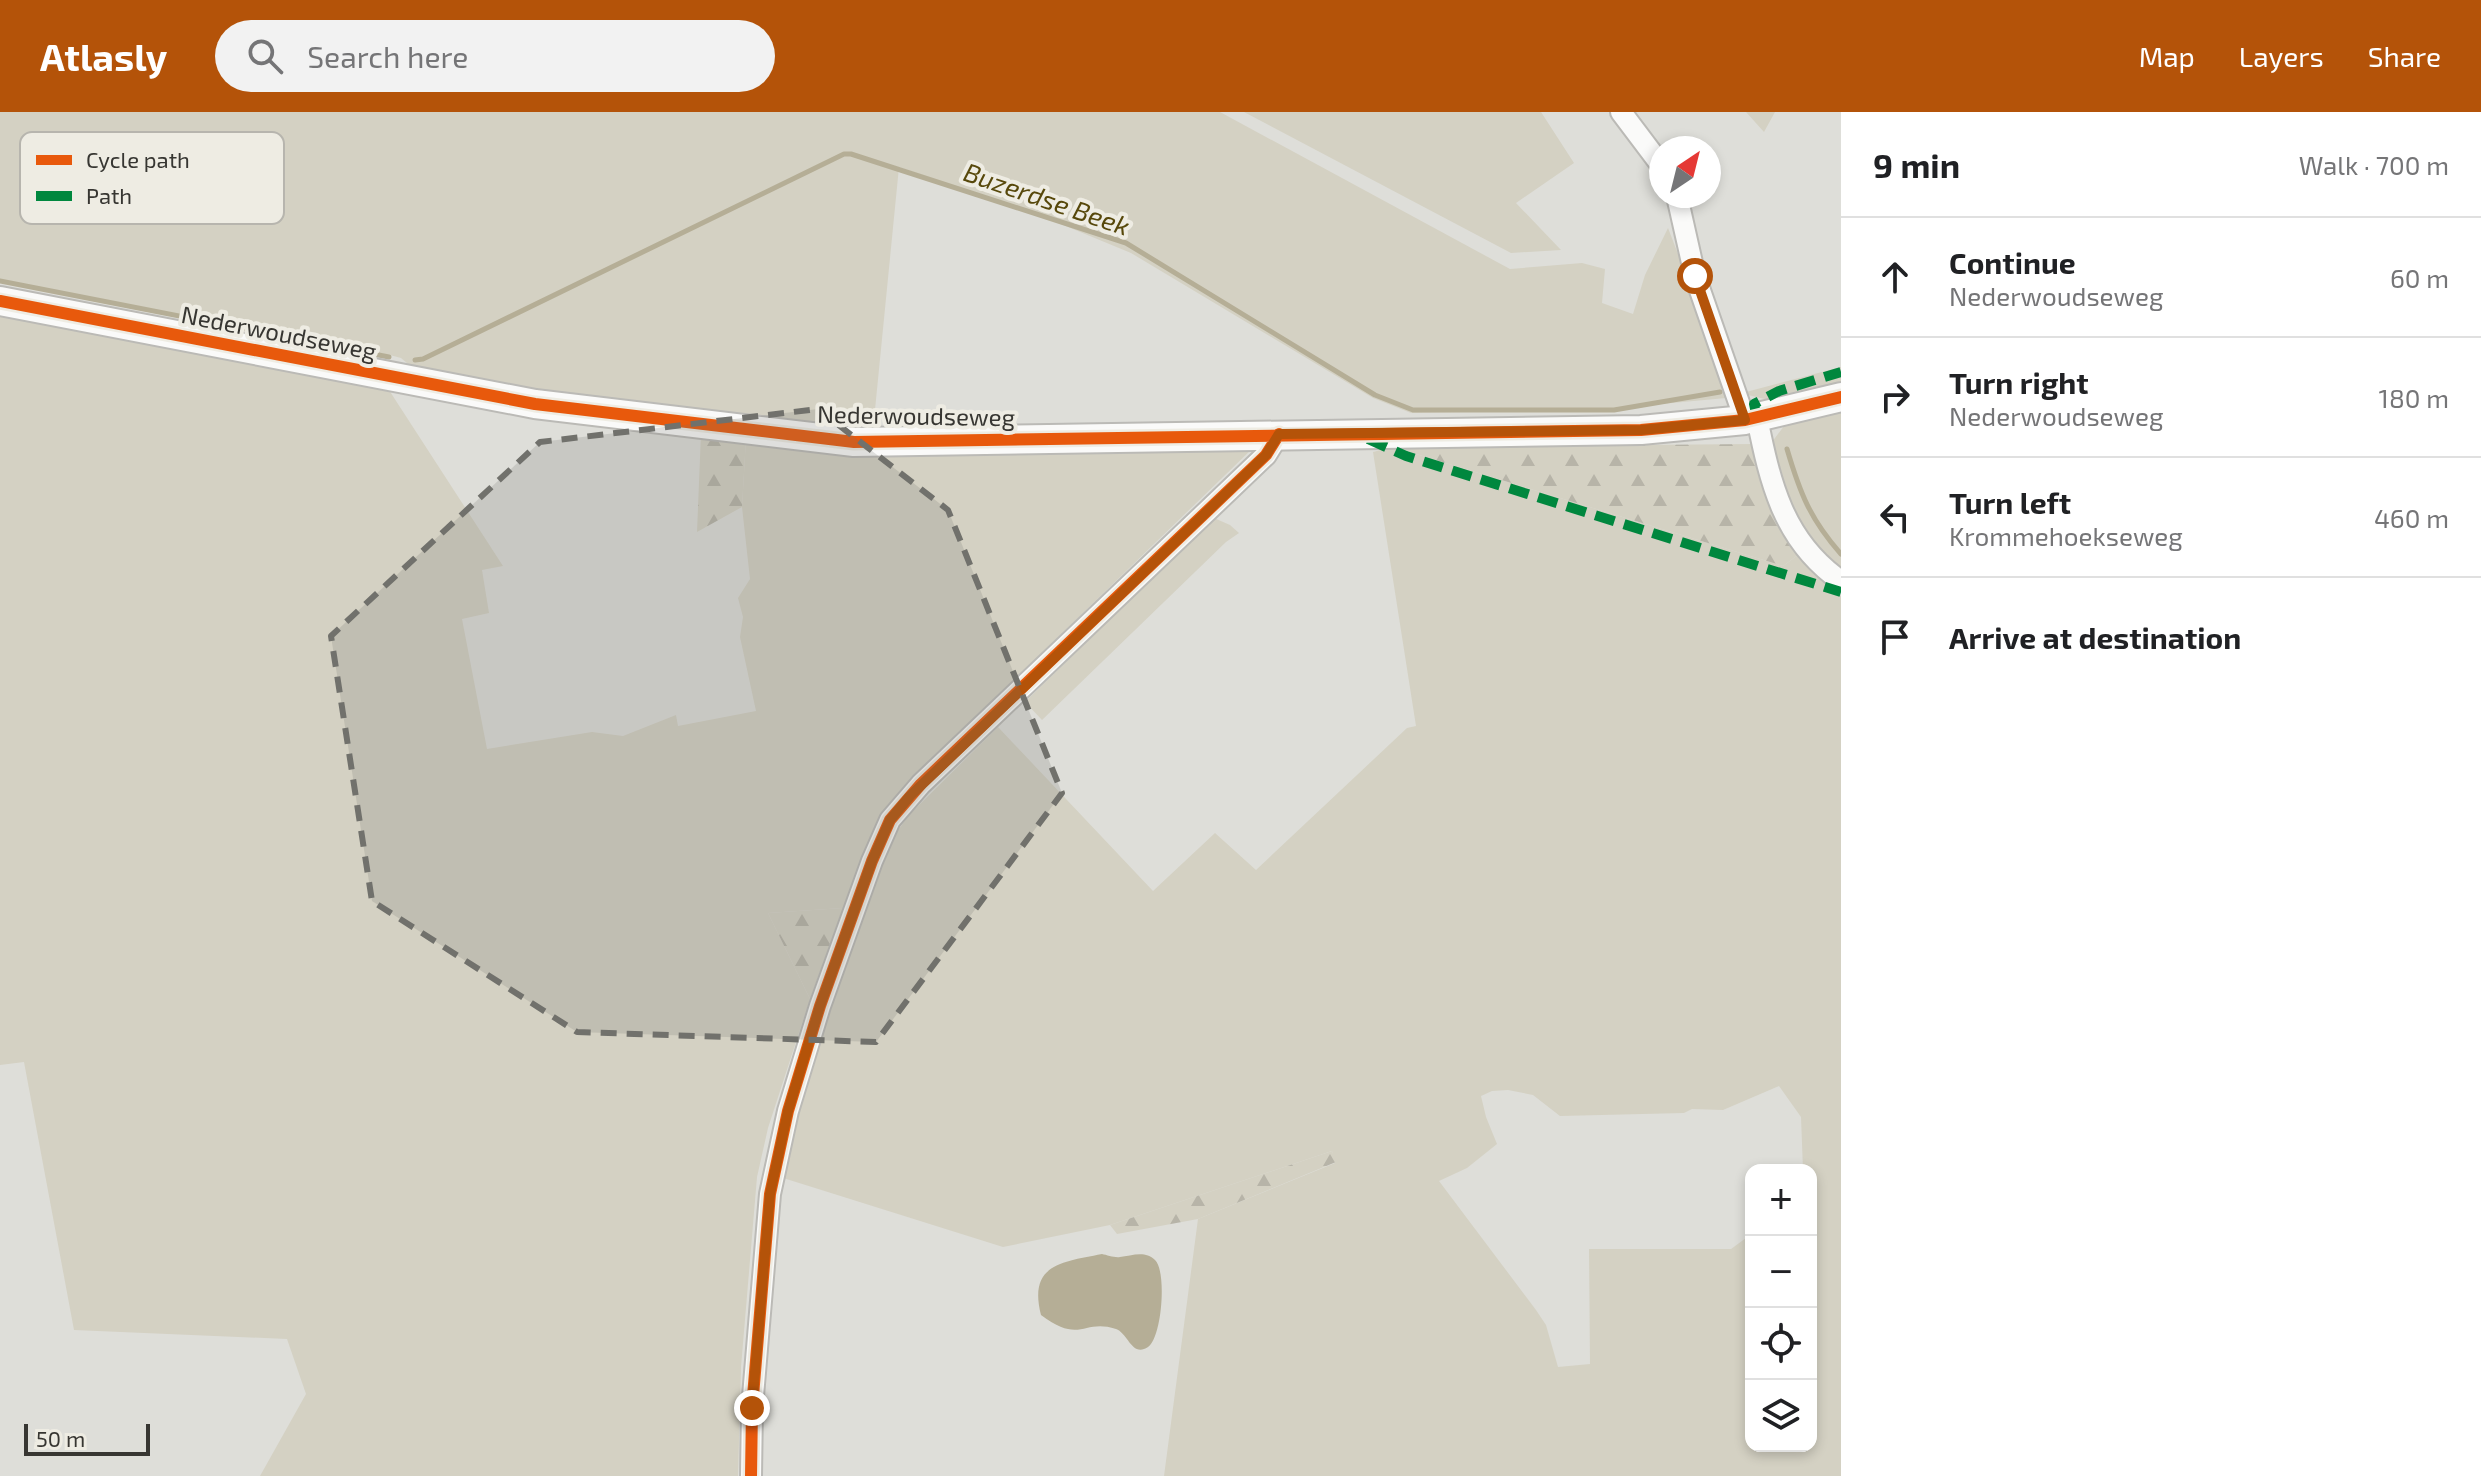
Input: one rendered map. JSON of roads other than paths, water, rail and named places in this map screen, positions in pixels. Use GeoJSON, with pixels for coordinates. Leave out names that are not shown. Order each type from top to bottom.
{"type":"FeatureCollection","features":[{"type":"Feature","properties":{"kind":"street"},"geometry":{"type":"LineString","coordinates":[[1621,112],[1649,149]]}},
{"type":"Feature","properties":{"kind":"street"},"geometry":{"type":"LineString","coordinates":[[1680,208],[1695,276],[1751,419],[1775,495],[1790,525],[1830,573],[1841,581]]}},
{"type":"Feature","properties":{"kind":"street","name":"Nederwoudseweg"},"geometry":{"type":"LineString","coordinates":[[0,301],[535,404],[854,442],[1641,430],[1751,419],[1841,397]]}},
{"type":"Feature","properties":{"kind":"street"},"geometry":{"type":"LineString","coordinates":[[751,1476],[752,1408],[770,1194],[788,1111],[820,1006],[890,820],[921,784],[1266,455],[1279,434]]}},
{"type":"Feature","properties":{"kind":"waterway","name":"Buzerdse Beek"},"geometry":{"type":"LineString","coordinates":[[415,360],[423,359],[844,154],[851,154],[1126,243],[1375,395],[1413,410],[1614,410],[1720,392]]}},
{"type":"Feature","properties":{"kind":"waterway","name":"Buzerdse Beek"},"geometry":{"type":"LineString","coordinates":[[0,281],[389,357]]}},
{"type":"Feature","properties":{"kind":"waterway","name":"Buzerdse Beek"},"geometry":{"type":"LineString","coordinates":[[1787,449],[1807,505],[1841,554]]}}]}
